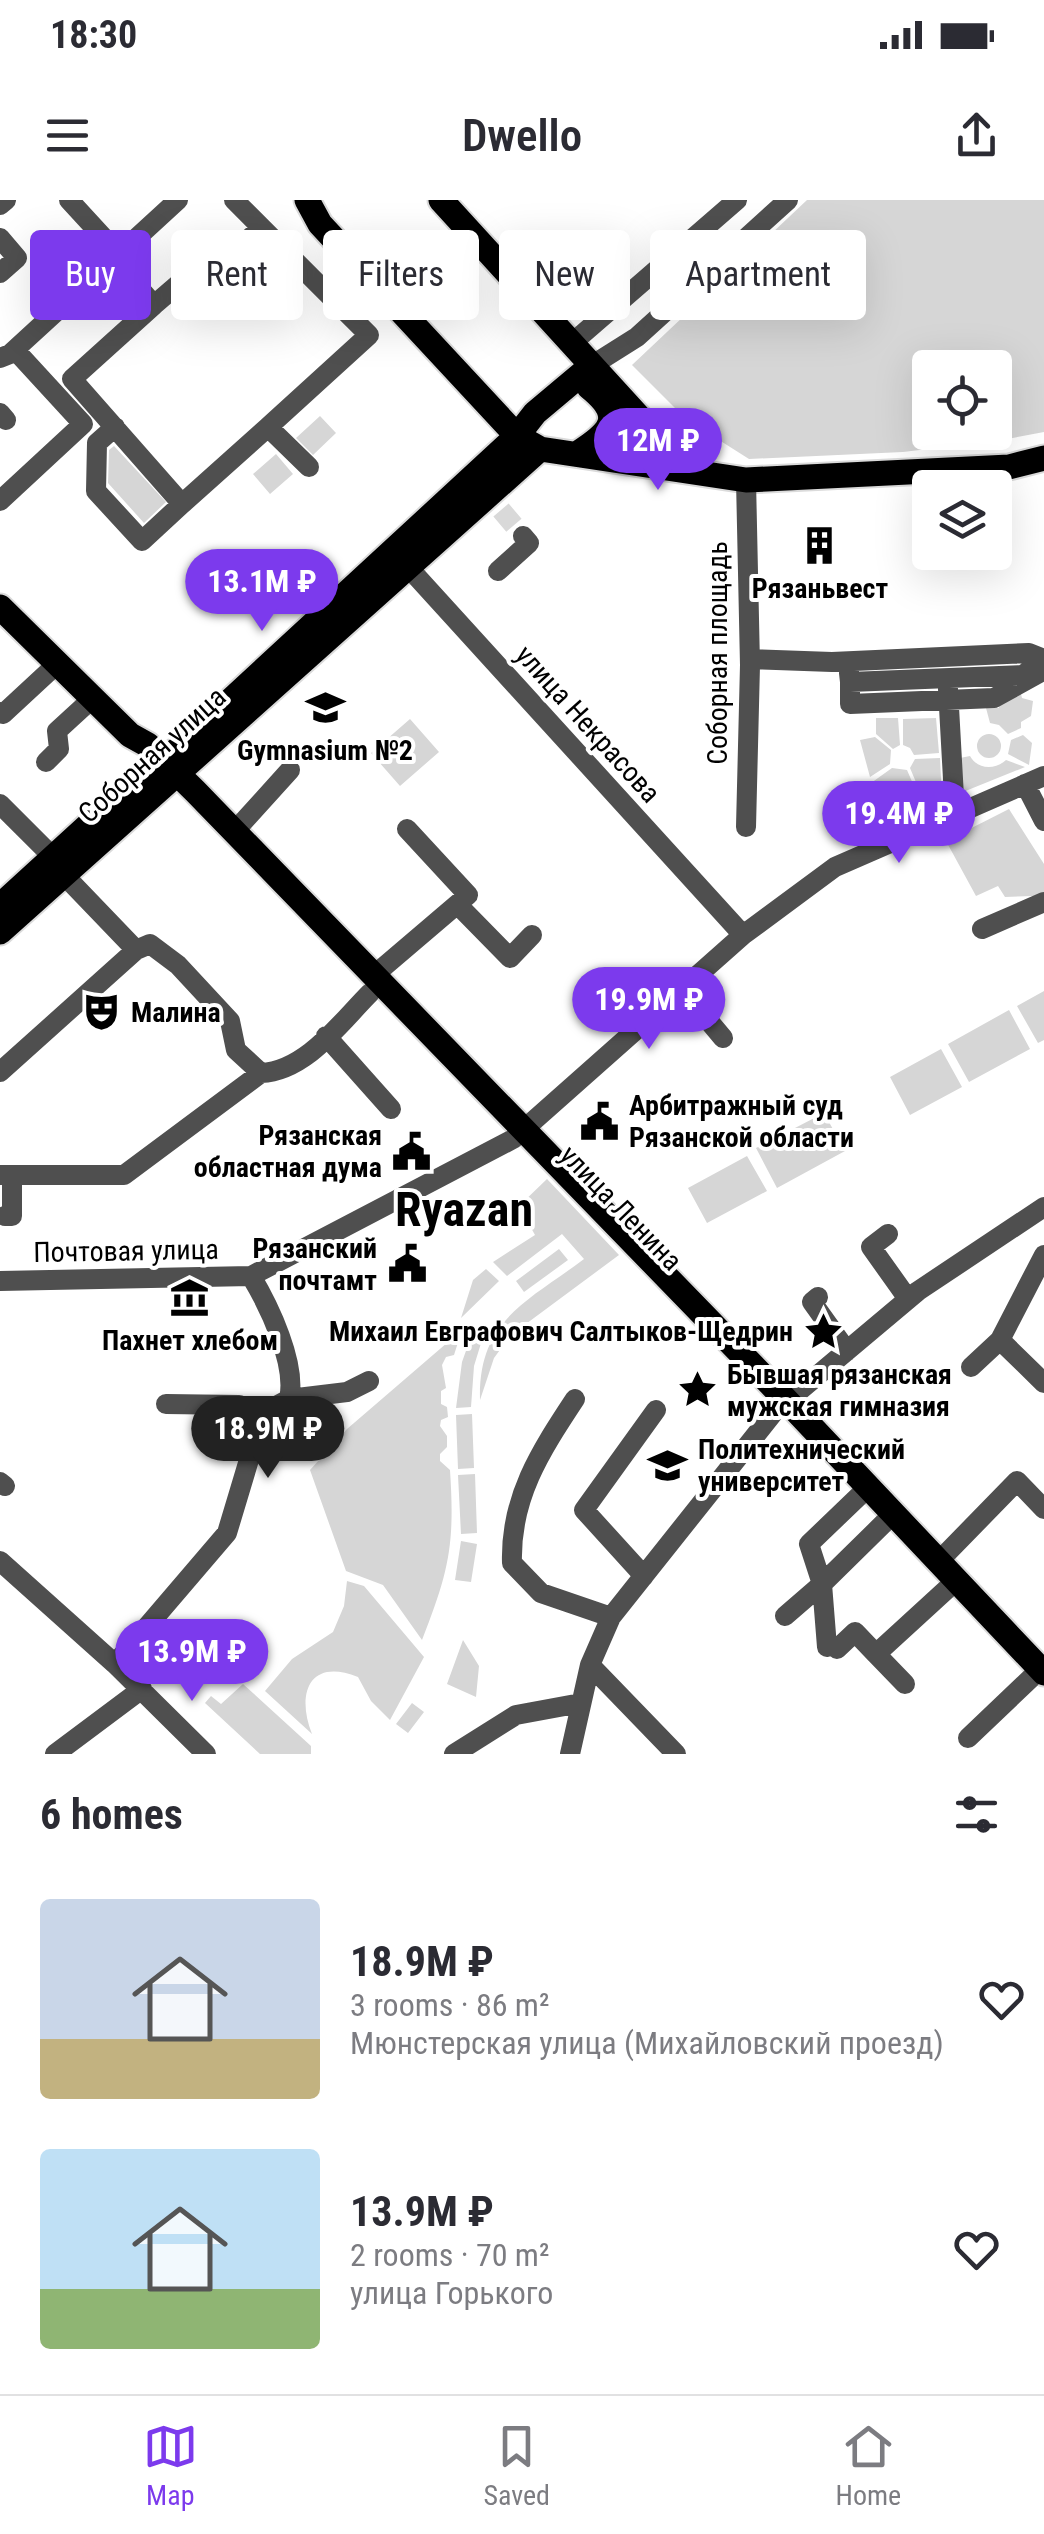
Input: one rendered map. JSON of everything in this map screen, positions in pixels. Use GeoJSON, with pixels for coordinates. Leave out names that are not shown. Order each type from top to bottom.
{"type":"FeatureCollection","features":[{"type":"Feature","properties":{"kind":"main road"},"geometry":{"type":"LineString","coordinates":[[307,200],[320,224],[517,436],[540,450],[746,480],[1009,466],[1044,458]]}},
{"type":"Feature","properties":{"kind":"main road"},"geometry":{"type":"LineString","coordinates":[[441,200],[571,344],[583,373],[613,402],[673,451],[746,480]]}},
{"type":"Feature","properties":{"kind":"main road"},"geometry":{"type":"LineString","coordinates":[[517,436],[535,413],[583,373]]}},
{"type":"Feature","properties":{"kind":"main road"},"geometry":{"type":"LineString","coordinates":[[578,453],[606,435],[613,402]]}},
{"type":"Feature","properties":{"kind":"main road","name":"Соборная улица"},"geometry":{"type":"LineString","coordinates":[[0,932],[58,866],[401,559],[517,436]]}},
{"type":"Feature","properties":{"kind":"main road","name":"Соборная улица"},"geometry":{"type":"LineString","coordinates":[[401,559],[494,503],[540,450]]}},
{"type":"Feature","properties":{"kind":"main road"},"geometry":{"type":"LineString","coordinates":[[0,608],[130,735],[138,753],[164,771]]}},
{"type":"Feature","properties":{"kind":"main road","name":"улица Ленина"},"geometry":{"type":"LineString","coordinates":[[164,771],[233,832],[372,985]]}},
{"type":"Feature","properties":{"kind":"main road","name":"улица Ленина"},"geometry":{"type":"LineString","coordinates":[[164,771],[780,1407],[938,1562],[1040,1681]]}},
{"type":"Feature","properties":{"kind":"main road","name":"Соборная улица"},"geometry":{"type":"LineString","coordinates":[[0,906],[58,866]]}},
{"type":"Feature","properties":{"kind":"main road","name":"улица Ленина"},"geometry":{"type":"LineString","coordinates":[[780,1407],[884,1523],[1040,1681]]}},
{"type":"Feature","properties":{"kind":"street"},"geometry":{"type":"LineString","coordinates":[[0,205],[6,200]]}},
{"type":"Feature","properties":{"kind":"street"},"geometry":{"type":"LineString","coordinates":[[69,200],[97,230]]}},
{"type":"Feature","properties":{"kind":"street"},"geometry":{"type":"LineString","coordinates":[[0,502],[83,424],[8,354],[178,200]]}},
{"type":"Feature","properties":{"kind":"street"},"geometry":{"type":"LineString","coordinates":[[114,427],[96,443],[96,491],[142,540],[369,335],[234,200]]}},
{"type":"Feature","properties":{"kind":"street"},"geometry":{"type":"LineString","coordinates":[[571,344],[737,200]]}},
{"type":"Feature","properties":{"kind":"street"},"geometry":{"type":"LineString","coordinates":[[583,373],[637,337],[788,200]]}},
{"type":"Feature","properties":{"kind":"street"},"geometry":{"type":"LineString","coordinates":[[182,504],[72,379],[147,298],[211,256],[219,266],[261,228]]}},
{"type":"Feature","properties":{"kind":"street"},"geometry":{"type":"LineString","coordinates":[[0,238],[17,258],[0,273]]}},
{"type":"Feature","properties":{"kind":"street"},"geometry":{"type":"LineString","coordinates":[[268,427],[310,467]]}},
{"type":"Feature","properties":{"kind":"street","name":"Соборная площадь"},"geometry":{"type":"LineString","coordinates":[[746,480],[750,659],[746,827]]}},
{"type":"Feature","properties":{"kind":"street"},"geometry":{"type":"LineString","coordinates":[[498,571],[529,543],[523,536]]}},
{"type":"Feature","properties":{"kind":"street","name":"улица Некрасова"},"geometry":{"type":"LineString","coordinates":[[401,559],[743,936]]}},
{"type":"Feature","properties":{"kind":"street"},"geometry":{"type":"LineString","coordinates":[[750,659],[849,672],[946,668],[1029,653],[1044,661],[1041,672],[994,698],[850,704],[849,672]]}},
{"type":"Feature","properties":{"kind":"street"},"geometry":{"type":"LineString","coordinates":[[0,712],[3,714],[58,664]]}},
{"type":"Feature","properties":{"kind":"street"},"geometry":{"type":"LineString","coordinates":[[946,668],[955,815]]}},
{"type":"Feature","properties":{"kind":"street"},"geometry":{"type":"LineString","coordinates":[[46,762],[59,749],[57,731],[93,698]]}},
{"type":"Feature","properties":{"kind":"street"},"geometry":{"type":"LineString","coordinates":[[233,832],[290,770]]}},
{"type":"Feature","properties":{"kind":"street"},"geometry":{"type":"LineString","coordinates":[[1034,780],[1044,820]]}},
{"type":"Feature","properties":{"kind":"street","name":"Почтовая улица"},"geometry":{"type":"LineString","coordinates":[[0,1280],[250,1276],[517,1135],[743,936],[834,868],[1034,780]]}},
{"type":"Feature","properties":{"kind":"street"},"geometry":{"type":"LineString","coordinates":[[0,804],[136,950]]}},
{"type":"Feature","properties":{"kind":"street"},"geometry":{"type":"LineString","coordinates":[[6,1216],[12,1216],[6,1175],[124,1175],[261,1073],[281,1072],[297,1063],[326,1036],[372,985],[468,895],[408,830]]}},
{"type":"Feature","properties":{"kind":"street"},"geometry":{"type":"LineString","coordinates":[[982,929],[1044,902]]}},
{"type":"Feature","properties":{"kind":"street"},"geometry":{"type":"LineString","coordinates":[[458,904],[510,958],[532,936]]}},
{"type":"Feature","properties":{"kind":"street"},"geometry":{"type":"LineString","coordinates":[[0,1072],[136,950],[150,944],[178,965],[230,1021],[236,1050],[261,1073]]}},
{"type":"Feature","properties":{"kind":"street"},"geometry":{"type":"LineString","coordinates":[[682,989],[723,1038]]}},
{"type":"Feature","properties":{"kind":"street"},"geometry":{"type":"LineString","coordinates":[[326,1036],[391,1109]]}},
{"type":"Feature","properties":{"kind":"street"},"geometry":{"type":"LineString","coordinates":[[570,1754],[590,1665],[611,1617],[780,1407],[908,1299],[1044,1206]]}},
{"type":"Feature","properties":{"kind":"street"},"geometry":{"type":"LineString","coordinates":[[1020,1224],[1044,1247]]}},
{"type":"Feature","properties":{"kind":"street"},"geometry":{"type":"LineString","coordinates":[[888,1234],[871,1247],[908,1299]]}},
{"type":"Feature","properties":{"kind":"street"},"geometry":{"type":"LineString","coordinates":[[971,1367],[1000,1340],[1044,1255]]}},
{"type":"Feature","properties":{"kind":"street"},"geometry":{"type":"LineString","coordinates":[[250,1276],[268,1304],[292,1383],[289,1399]]}},
{"type":"Feature","properties":{"kind":"street"},"geometry":{"type":"LineString","coordinates":[[818,1297],[812,1302],[846,1351]]}},
{"type":"Feature","properties":{"kind":"street"},"geometry":{"type":"LineString","coordinates":[[1000,1340],[1044,1383]]}},
{"type":"Feature","properties":{"kind":"street"},"geometry":{"type":"LineString","coordinates":[[115,1664],[228,1532],[263,1414],[289,1399],[347,1392],[368,1381]]}},
{"type":"Feature","properties":{"kind":"street"},"geometry":{"type":"LineString","coordinates":[[575,1399],[537,1457],[511,1530],[512,1564],[541,1593],[611,1617]]}},
{"type":"Feature","properties":{"kind":"street"},"geometry":{"type":"LineString","coordinates":[[166,1404],[239,1405],[263,1414]]}},
{"type":"Feature","properties":{"kind":"street"},"geometry":{"type":"LineString","coordinates":[[644,1576],[584,1510],[656,1410]]}},
{"type":"Feature","properties":{"kind":"street"},"geometry":{"type":"LineString","coordinates":[[938,1562],[1017,1481],[1044,1509]]}},
{"type":"Feature","properties":{"kind":"street"},"geometry":{"type":"LineString","coordinates":[[859,1496],[809,1544],[822,1584],[832,1648],[854,1632],[905,1684]]}},
{"type":"Feature","properties":{"kind":"street"},"geometry":{"type":"LineString","coordinates":[[785,1616],[884,1523]]}},
{"type":"Feature","properties":{"kind":"street"},"geometry":{"type":"LineString","coordinates":[[0,1561],[115,1664],[206,1754]]}},
{"type":"Feature","properties":{"kind":"street"},"geometry":{"type":"LineString","coordinates":[[876,1654],[947,1589]]}},
{"type":"Feature","properties":{"kind":"street"},"geometry":{"type":"LineString","coordinates":[[590,1665],[676,1754]]}},
{"type":"Feature","properties":{"kind":"street"},"geometry":{"type":"LineString","coordinates":[[968,1738],[1040,1681]]}},
{"type":"Feature","properties":{"kind":"street"},"geometry":{"type":"LineString","coordinates":[[56,1754],[142,1690]]}},
{"type":"Feature","properties":{"kind":"street"},"geometry":{"type":"LineString","coordinates":[[454,1754],[516,1715],[581,1703]]}},
{"type":"Feature","properties":{"kind":"shaded area"},"geometry":{"type":"Polygon","coordinates":[[[807,200],[1044,200],[1044,432],[1012,438],[1012,350],[912,350],[912,450],[920,450],[749,459],[686,419],[632,365],[680,320],[866,320],[866,230],[775,230],[807,200]]]}},
{"type":"Feature","properties":{"kind":"shaded area"},"geometry":{"type":"Polygon","coordinates":[[[320,416],[336,433],[313,455],[296,438],[320,416]]]}},
{"type":"Feature","properties":{"kind":"shaded area"},"geometry":{"type":"Polygon","coordinates":[[[114,446],[166,502],[144,523],[108,483],[109,450],[114,446]]]}},
{"type":"Feature","properties":{"kind":"shaded area"},"geometry":{"type":"Polygon","coordinates":[[[276,454],[293,474],[270,494],[253,474],[276,454]]]}},
{"type":"Feature","properties":{"kind":"shaded area"},"geometry":{"type":"Polygon","coordinates":[[[1019,686],[1022,698],[1033,701],[1031,716],[1021,722],[1021,728],[1008,734],[990,723],[986,708],[999,708],[997,699],[1019,686]]]}},
{"type":"Feature","properties":{"kind":"shaded area"},"geometry":{"type":"Polygon","coordinates":[[[876,718],[898,718],[900,745],[893,749],[876,734],[876,718]]]}},
{"type":"Feature","properties":{"kind":"shaded area"},"geometry":{"type":"Polygon","coordinates":[[[936,718],[939,753],[914,755],[903,745],[903,719],[936,718]]]}},
{"type":"Feature","properties":{"kind":"shaded area"},"geometry":{"type":"Polygon","coordinates":[[[410,719],[439,752],[400,786],[371,753],[410,719]]]}},
{"type":"Feature","properties":{"kind":"shaded area"},"geometry":{"type":"Polygon","coordinates":[[[989,734],[1001,746],[989,758],[977,746],[989,734]]]}},
{"type":"Feature","properties":{"kind":"shaded area"},"geometry":{"type":"Polygon","coordinates":[[[1023,735],[1032,743],[1029,765],[1008,754],[1011,740],[1023,735]]]}},
{"type":"Feature","properties":{"kind":"shaded area"},"geometry":{"type":"Polygon","coordinates":[[[875,737],[891,750],[890,764],[870,777],[860,740],[875,737]]]}},
{"type":"Feature","properties":{"kind":"shaded area"},"geometry":{"type":"Polygon","coordinates":[[[970,756],[982,766],[992,767],[1006,760],[1025,767],[963,792],[960,758],[970,756]]]}},
{"type":"Feature","properties":{"kind":"shaded area"},"geometry":{"type":"Polygon","coordinates":[[[940,758],[942,801],[926,806],[910,768],[915,759],[940,758]]]}},
{"type":"Feature","properties":{"kind":"shaded area"},"geometry":{"type":"Polygon","coordinates":[[[892,768],[907,770],[923,807],[893,817],[871,783],[892,768]]]}},
{"type":"Feature","properties":{"kind":"shaded area"},"geometry":{"type":"Polygon","coordinates":[[[1009,809],[1044,864],[1044,892],[1005,897],[998,886],[976,896],[946,841],[1009,809]]]}},
{"type":"Feature","properties":{"kind":"shaded area"},"geometry":{"type":"Polygon","coordinates":[[[1044,991],[1044,1040],[1038,1043],[1017,1006],[1044,991]]]}},
{"type":"Feature","properties":{"kind":"shaded area"},"geometry":{"type":"Polygon","coordinates":[[[1009,1010],[1030,1049],[969,1082],[948,1044],[1009,1010]]]}},
{"type":"Feature","properties":{"kind":"shaded area"},"geometry":{"type":"Polygon","coordinates":[[[941,1049],[962,1087],[910,1115],[890,1077],[941,1049]]]}},
{"type":"Feature","properties":{"kind":"shaded area"},"geometry":{"type":"Polygon","coordinates":[[[824,1113],[845,1151],[777,1188],[756,1148],[824,1113]]]}},
{"type":"Feature","properties":{"kind":"shaded area"},"geometry":{"type":"Polygon","coordinates":[[[747,1156],[767,1191],[707,1223],[688,1188],[747,1156]]]}},
{"type":"Feature","properties":{"kind":"shaded area"},"geometry":{"type":"Polygon","coordinates":[[[547,1179],[619,1255],[511,1335],[494,1358],[480,1400],[487,1350],[497,1332],[526,1301],[584,1259],[562,1234],[507,1276],[493,1262],[535,1235],[519,1206],[547,1179]]]}},
{"type":"Feature","properties":{"kind":"shaded area"},"geometry":{"type":"Polygon","coordinates":[[[559,1249],[568,1260],[524,1292],[516,1281],[559,1249]]]}},
{"type":"Feature","properties":{"kind":"shaded area"},"geometry":{"type":"Polygon","coordinates":[[[486,1269],[499,1281],[461,1318],[473,1280],[486,1269]]]}},
{"type":"Feature","properties":{"kind":"shaded area"},"geometry":{"type":"Polygon","coordinates":[[[462,1330],[454,1355],[446,1357],[442,1365],[446,1388],[441,1391],[441,1404],[447,1407],[448,1417],[441,1420],[447,1447],[440,1454],[440,1461],[450,1470],[452,1518],[444,1576],[422,1640],[383,1585],[346,1571],[310,1470],[347,1429],[462,1330]]]}},
{"type":"Feature","properties":{"kind":"shaded area"},"geometry":{"type":"Polygon","coordinates":[[[472,1334],[482,1340],[474,1366],[471,1407],[456,1408],[462,1362],[472,1334]]]}},
{"type":"Feature","properties":{"kind":"shaded area"},"geometry":{"type":"Polygon","coordinates":[[[472,1414],[474,1468],[458,1469],[456,1415],[472,1414]]]}},
{"type":"Feature","properties":{"kind":"shaded area"},"geometry":{"type":"Polygon","coordinates":[[[475,1474],[477,1533],[461,1534],[458,1475],[475,1474]]]}},
{"type":"Feature","properties":{"kind":"shaded area"},"geometry":{"type":"Polygon","coordinates":[[[461,1541],[477,1544],[471,1582],[455,1580],[461,1541]]]}},
{"type":"Feature","properties":{"kind":"shaded area"},"geometry":{"type":"Polygon","coordinates":[[[347,1581],[364,1586],[424,1657],[390,1720],[371,1701],[358,1677],[341,1672],[318,1676],[307,1693],[307,1719],[312,1734],[265,1691],[292,1659],[333,1632],[344,1606],[347,1581]]]}},
{"type":"Feature","properties":{"kind":"shaded area"},"geometry":{"type":"Polygon","coordinates":[[[463,1640],[479,1666],[476,1697],[447,1684],[463,1640]]]}},
{"type":"Feature","properties":{"kind":"shaded area"},"geometry":{"type":"Polygon","coordinates":[[[243,1684],[311,1746],[311,1754],[260,1754],[205,1703],[211,1696],[221,1704],[243,1684]]]}},
{"type":"Feature","properties":{"kind":"shaded area"},"geometry":{"type":"Polygon","coordinates":[[[412,1703],[424,1712],[408,1733],[396,1724],[412,1703]]]}},
{"type":"Feature","properties":{"kind":"tunnel"},"geometry":{"type":"LineString","coordinates":[[501,510],[523,536]]}},
{"type":"Feature","properties":{"kind":"place","name":"Рязаньвест"},"geometry":{"type":"Point","coordinates":[820,546]}},
{"type":"Feature","properties":{"kind":"place","name":"Gymnasium №2"},"geometry":{"type":"Point","coordinates":[325,708]}},
{"type":"Feature","properties":{"kind":"place","name":"Малина"},"geometry":{"type":"Point","coordinates":[101,1012]}},
{"type":"Feature","properties":{"kind":"place","name":"Арбитражный суд Рязанской области"},"geometry":{"type":"Point","coordinates":[599,1121]}},
{"type":"Feature","properties":{"kind":"place","name":"Рязанская областная дума"},"geometry":{"type":"Point","coordinates":[412,1151]}},
{"type":"Feature","properties":{"kind":"place","name":"Рязанский почтамт"},"geometry":{"type":"Point","coordinates":[407,1264]}},
{"type":"Feature","properties":{"kind":"place","name":"Пахнет хлебом"},"geometry":{"type":"Point","coordinates":[190,1297]}},
{"type":"Feature","properties":{"kind":"place","name":"Михаил Евграфович Салтыков-Щедрин"},"geometry":{"type":"Point","coordinates":[823,1331]}},
{"type":"Feature","properties":{"kind":"place","name":"Бывшая рязанская мужская гимназия"},"geometry":{"type":"Point","coordinates":[697,1390]}},
{"type":"Feature","properties":{"kind":"place","name":"Политехнический университет"},"geometry":{"type":"Point","coordinates":[668,1465]}},
{"type":"Feature","properties":{"kind":"district","name":"Ryazan"},"geometry":{"type":"Point","coordinates":[464,1209]}}]}
